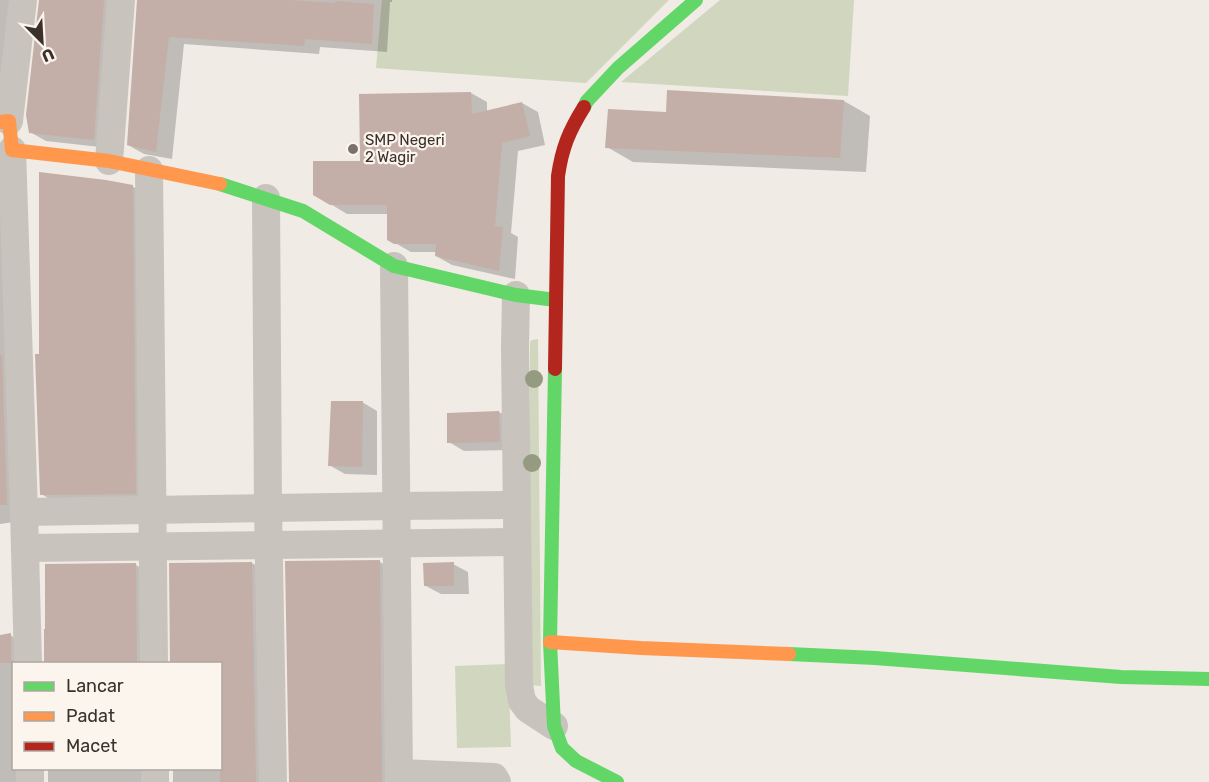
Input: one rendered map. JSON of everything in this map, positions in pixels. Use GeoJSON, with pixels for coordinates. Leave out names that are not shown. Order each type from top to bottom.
{"type":"FeatureCollection","features":[{"type":"Feature","properties":{"kind":"street"},"geometry":{"type":"LineString","coordinates":[[23,0],[5,122],[12,150],[8,243],[10,359],[24,512],[28,662]]}},
{"type":"Feature","properties":{"kind":"street"},"geometry":{"type":"LineString","coordinates":[[109,161],[121,0]]}},
{"type":"Feature","properties":{"kind":"street"},"geometry":{"type":"LineString","coordinates":[[617,782],[576,761],[562,748],[554,726],[550,642],[558,176],[561,154],[571,127],[587,101],[618,68],[696,0]]}},
{"type":"Feature","properties":{"kind":"street"},"geometry":{"type":"LineString","coordinates":[[12,150],[109,161],[226,185],[303,212],[394,266],[516,295],[556,300]]}},
{"type":"Feature","properties":{"kind":"street"},"geometry":{"type":"LineString","coordinates":[[148,170],[154,662]]}},
{"type":"Feature","properties":{"kind":"street"},"geometry":{"type":"LineString","coordinates":[[266,198],[268,544],[273,782]]}},
{"type":"Feature","properties":{"kind":"street"},"geometry":{"type":"LineString","coordinates":[[394,266],[400,777],[494,777],[497,782]]}},
{"type":"Feature","properties":{"kind":"street"},"geometry":{"type":"LineString","coordinates":[[516,295],[519,685],[522,701],[528,709],[554,726]]}},
{"type":"Feature","properties":{"kind":"street"},"geometry":{"type":"LineString","coordinates":[[24,512],[517,506]]}},
{"type":"Feature","properties":{"kind":"street"},"geometry":{"type":"LineString","coordinates":[[25,548],[518,542]]}},
{"type":"Feature","properties":{"kind":"street"},"geometry":{"type":"LineString","coordinates":[[550,642],[875,658],[1121,677],[1209,679]]}},
{"type":"Feature","properties":{"kind":"green space"},"geometry":{"type":"Polygon","coordinates":[[[382,0],[669,0],[586,83],[376,68],[382,0]]]}},
{"type":"Feature","properties":{"kind":"green space"},"geometry":{"type":"Polygon","coordinates":[[[720,0],[854,0],[848,96],[621,82],[720,0]]]}},
{"type":"Feature","properties":{"kind":"green space"},"geometry":{"type":"Polygon","coordinates":[[[538,339],[541,686],[530,685],[528,681],[530,342],[538,339]]]}},
{"type":"Feature","properties":{"kind":"green space"},"geometry":{"type":"Polygon","coordinates":[[[508,664],[511,747],[457,748],[455,666],[508,664]]]}},
{"type":"Feature","properties":{"kind":"building"},"geometry":{"type":"Polygon","coordinates":[[[39,0],[104,0],[94,140],[29,133],[26,115],[39,0]]]}},
{"type":"Feature","properties":{"kind":"building"},"geometry":{"type":"Polygon","coordinates":[[[137,0],[289,0],[374,4],[372,44],[305,39],[304,46],[169,37],[156,152],[127,145],[137,0]]]}},
{"type":"Feature","properties":{"kind":"building"},"geometry":{"type":"Polygon","coordinates":[[[667,90],[844,100],[840,158],[605,148],[608,109],[666,112],[667,90]]]}},
{"type":"Feature","properties":{"kind":"building"},"geometry":{"type":"Polygon","coordinates":[[[471,92],[472,114],[522,102],[530,136],[502,143],[495,226],[503,227],[499,271],[435,256],[436,244],[394,244],[387,240],[387,205],[330,205],[313,195],[313,161],[360,161],[359,94],[471,92]]]}},
{"type":"Feature","properties":{"kind":"building"},"geometry":{"type":"Polygon","coordinates":[[[39,172],[133,185],[136,494],[40,495],[35,354],[39,354],[39,172]]]}},
{"type":"Feature","properties":{"kind":"building"},"geometry":{"type":"Polygon","coordinates":[[[0,355],[2,355],[7,505],[0,505],[0,355]]]}},
{"type":"Feature","properties":{"kind":"building"},"geometry":{"type":"Polygon","coordinates":[[[331,401],[363,401],[362,467],[328,466],[331,401]]]}},
{"type":"Feature","properties":{"kind":"building"},"geometry":{"type":"Polygon","coordinates":[[[499,411],[500,442],[447,443],[447,413],[499,411]]]}},
{"type":"Feature","properties":{"kind":"building"},"geometry":{"type":"Polygon","coordinates":[[[380,560],[382,782],[289,782],[285,561],[380,560]]]}},
{"type":"Feature","properties":{"kind":"building"},"geometry":{"type":"Polygon","coordinates":[[[252,562],[256,782],[220,782],[222,662],[170,662],[169,563],[252,562]]]}},
{"type":"Feature","properties":{"kind":"building"},"geometry":{"type":"Polygon","coordinates":[[[454,562],[454,586],[424,586],[423,563],[454,562]]]}},
{"type":"Feature","properties":{"kind":"building"},"geometry":{"type":"Polygon","coordinates":[[[136,563],[137,662],[44,662],[45,564],[136,563]]]}},
{"type":"Feature","properties":{"kind":"building"},"geometry":{"type":"Polygon","coordinates":[[[11,633],[11,663],[0,663],[0,635],[11,633]]]}},
{"type":"Feature","properties":{"kind":"traffic: fast"},"geometry":{"type":"LineString","coordinates":[[584,107],[618,68],[696,0]]}},
{"type":"Feature","properties":{"kind":"traffic: fast"},"geometry":{"type":"LineString","coordinates":[[220,184],[303,211],[394,266],[516,295],[556,300]]}},
{"type":"Feature","properties":{"kind":"traffic: fast"},"geometry":{"type":"LineString","coordinates":[[555,369],[550,642],[554,726],[562,748],[576,761],[617,782]]}},
{"type":"Feature","properties":{"kind":"traffic: fast"},"geometry":{"type":"LineString","coordinates":[[789,654],[875,658],[1121,677],[1209,679]]}},
{"type":"Feature","properties":{"kind":"traffic: slow"},"geometry":{"type":"LineString","coordinates":[[0,122],[9,121],[12,150],[109,161],[220,184]]}},
{"type":"Feature","properties":{"kind":"traffic: slow"},"geometry":{"type":"LineString","coordinates":[[550,642],[789,654]]}},
{"type":"Feature","properties":{"kind":"traffic: jam"},"geometry":{"type":"LineString","coordinates":[[555,369],[558,176],[567,140],[584,107]]}},
{"type":"Feature","properties":{"kind":"place","name":"SMP Negeri 2 Wagir"},"geometry":{"type":"Point","coordinates":[353,149]}}]}
